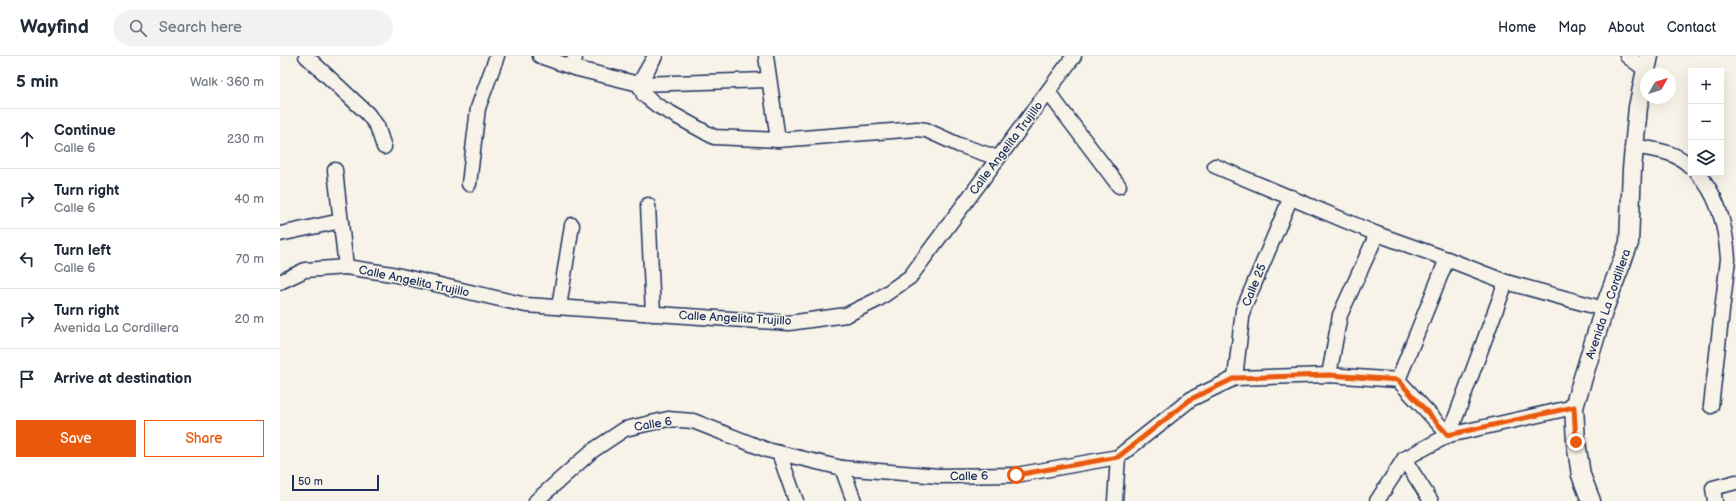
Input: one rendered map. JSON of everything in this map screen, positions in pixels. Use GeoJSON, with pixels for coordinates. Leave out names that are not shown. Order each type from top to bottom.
{"type":"FeatureCollection","features":[{"type":"Feature","properties":{"kind":"main road","name":"Avenida La Cordillera"},"geometry":{"type":"LineString","coordinates":[[1591,501],[1582,475],[1577,449],[1574,407],[1604,309],[1629,243],[1634,146],[1638,107],[1647,63]]}},
{"type":"Feature","properties":{"kind":"street"},"geometry":{"type":"LineString","coordinates":[[306,56],[367,113],[377,126],[384,147]]}},
{"type":"Feature","properties":{"kind":"street"},"geometry":{"type":"LineString","coordinates":[[469,184],[478,108],[497,56]]}},
{"type":"Feature","properties":{"kind":"street"},"geometry":{"type":"LineString","coordinates":[[540,56],[574,62],[639,84],[768,80]]}},
{"type":"Feature","properties":{"kind":"street"},"geometry":{"type":"LineString","coordinates":[[639,84],[655,56]]}},
{"type":"Feature","properties":{"kind":"street"},"geometry":{"type":"LineString","coordinates":[[766,56],[768,80],[778,140]]}},
{"type":"Feature","properties":{"kind":"street","name":"Calle Angelita Trujillo"},"geometry":{"type":"LineString","coordinates":[[280,282],[304,270],[346,267],[392,274],[526,305],[789,323],[846,316],[878,300],[910,278],[1073,56]]}},
{"type":"Feature","properties":{"kind":"street"},"geometry":{"type":"LineString","coordinates":[[1627,56],[1647,63]]}},
{"type":"Feature","properties":{"kind":"street"},"geometry":{"type":"LineString","coordinates":[[639,84],[644,95],[658,106],[714,137],[778,140],[917,129],[926,130],[959,145],[998,158]]}},
{"type":"Feature","properties":{"kind":"street"},"geometry":{"type":"LineString","coordinates":[[1048,92],[1119,186]]}},
{"type":"Feature","properties":{"kind":"street"},"geometry":{"type":"LineString","coordinates":[[1634,146],[1666,151],[1684,160],[1688,164]]}},
{"type":"Feature","properties":{"kind":"street"},"geometry":{"type":"LineString","coordinates":[[1215,166],[1377,234],[1447,258],[1506,282],[1604,309]]}},
{"type":"Feature","properties":{"kind":"street"},"geometry":{"type":"LineString","coordinates":[[335,170],[346,267]]}},
{"type":"Feature","properties":{"kind":"street"},"geometry":{"type":"LineString","coordinates":[[1700,176],[1718,208],[1726,238],[1728,259],[1710,406]]}},
{"type":"Feature","properties":{"kind":"street","name":"Calle 25"},"geometry":{"type":"LineString","coordinates":[[1235,378],[1243,310],[1291,197]]}},
{"type":"Feature","properties":{"kind":"street"},"geometry":{"type":"LineString","coordinates":[[648,205],[653,314]]}},
{"type":"Feature","properties":{"kind":"street"},"geometry":{"type":"LineString","coordinates":[[280,234],[341,221]]}},
{"type":"Feature","properties":{"kind":"street"},"geometry":{"type":"LineString","coordinates":[[559,308],[572,225]]}},
{"type":"Feature","properties":{"kind":"street"},"geometry":{"type":"LineString","coordinates":[[1329,375],[1340,315],[1377,234]]}},
{"type":"Feature","properties":{"kind":"street"},"geometry":{"type":"LineString","coordinates":[[1447,258],[1398,380],[1448,435]]}},
{"type":"Feature","properties":{"kind":"street"},"geometry":{"type":"LineString","coordinates":[[1448,435],[1506,282]]}},
{"type":"Feature","properties":{"kind":"street","name":"Calle 6"},"geometry":{"type":"LineString","coordinates":[[536,501],[592,451],[625,429],[668,419],[693,421],[767,450],[842,468],[939,476],[1016,475],[1118,457],[1191,399],[1235,378],[1329,375],[1398,380]]}},
{"type":"Feature","properties":{"kind":"street"},"geometry":{"type":"LineString","coordinates":[[1377,501],[1404,459],[1448,435],[1574,407]]}},
{"type":"Feature","properties":{"kind":"street"},"geometry":{"type":"LineString","coordinates":[[779,453],[796,501]]}},
{"type":"Feature","properties":{"kind":"street"},"geometry":{"type":"LineString","coordinates":[[1115,501],[1118,457]]}},
{"type":"Feature","properties":{"kind":"street"},"geometry":{"type":"LineString","coordinates":[[1404,459],[1431,501]]}},
{"type":"Feature","properties":{"kind":"street"},"geometry":{"type":"LineString","coordinates":[[842,468],[854,501]]}},
{"type":"Feature","properties":{"kind":"street"},"geometry":{"type":"LineString","coordinates":[[1714,495],[1736,482]]}},
{"type":"Feature","properties":{"kind":"route"},"geometry":{"type":"LineString","coordinates":[[1016,475],[1118,457],[1191,399],[1235,378],[1329,375],[1398,380],[1448,435],[1574,407],[1576,442]]}}]}
